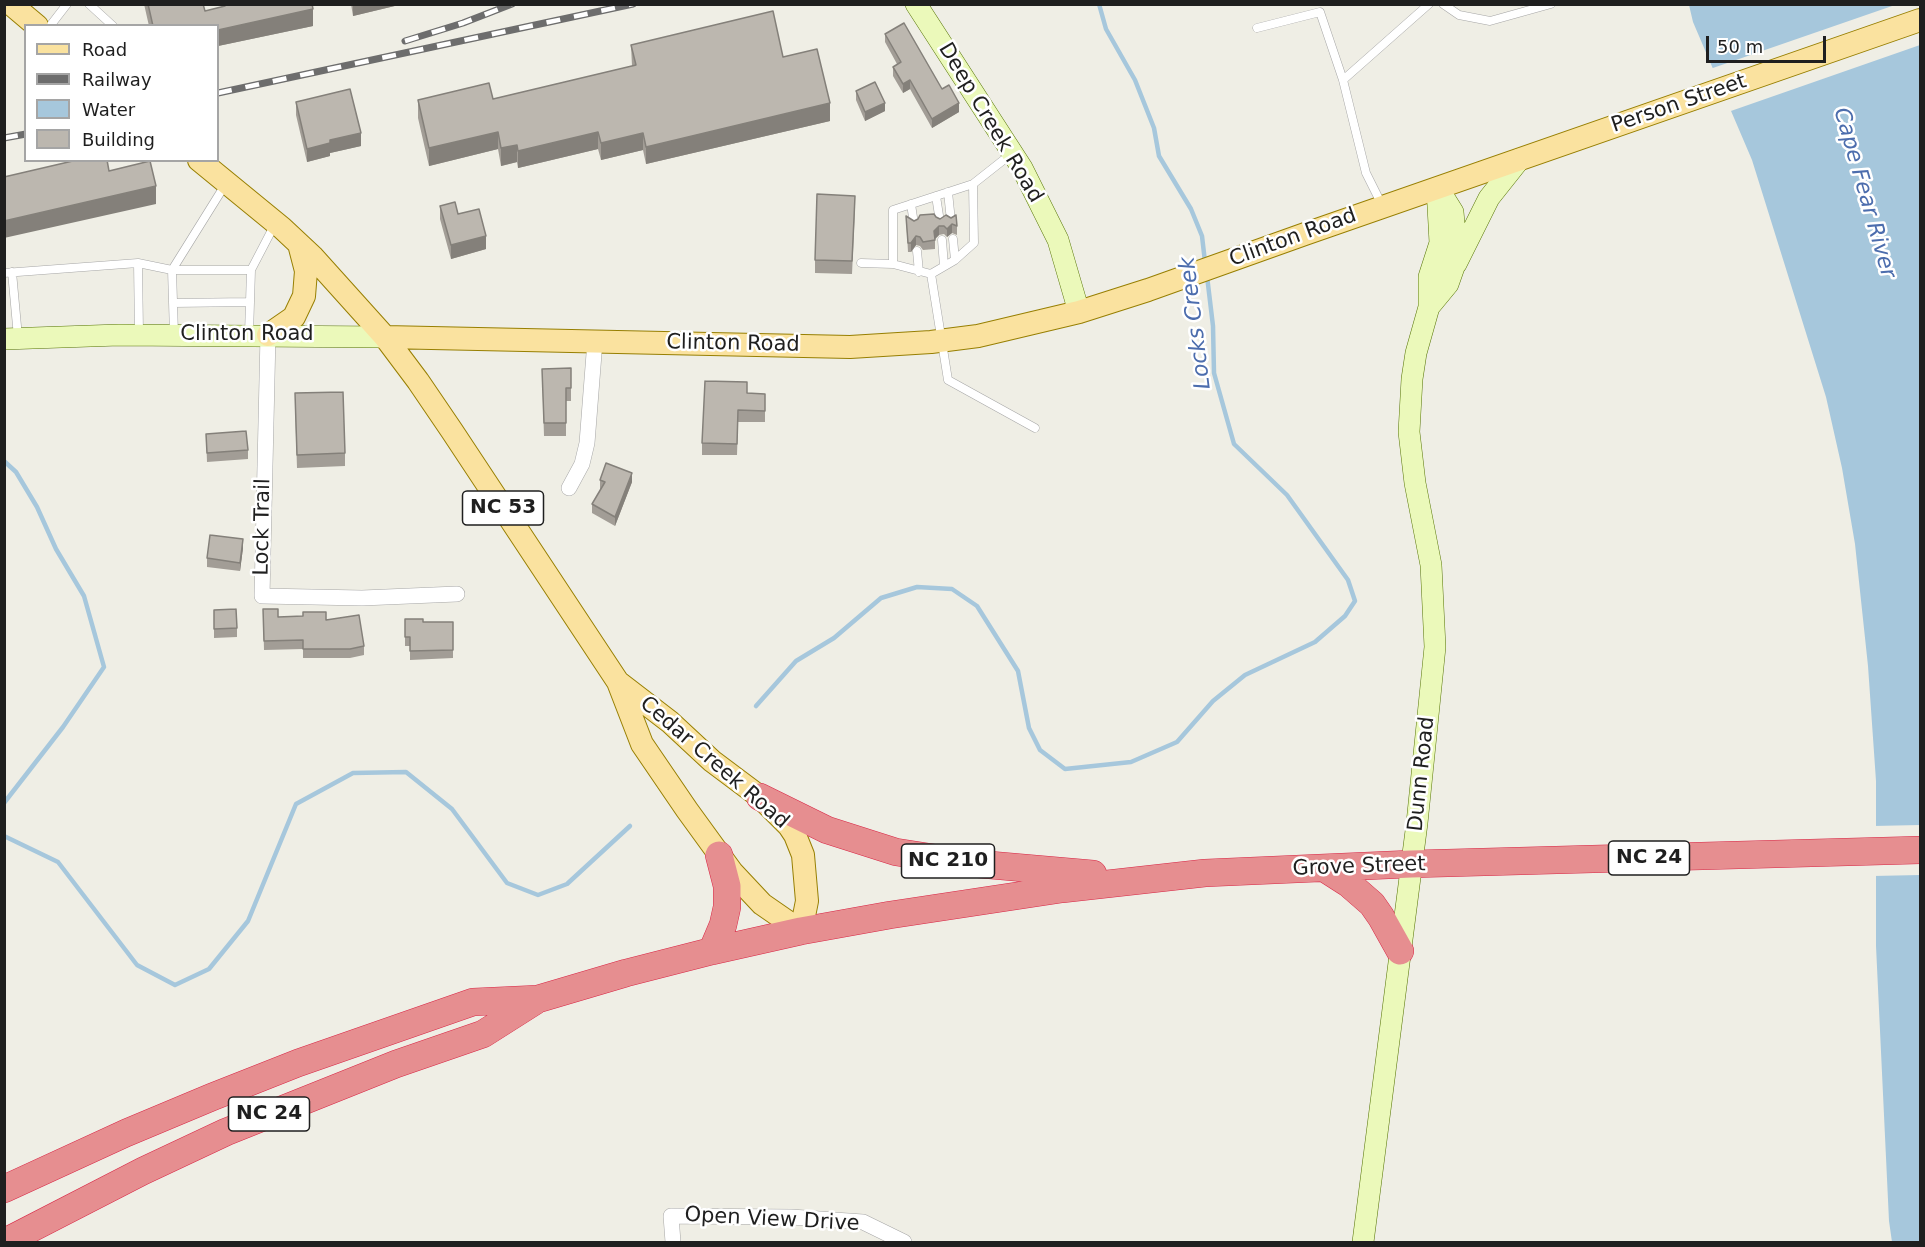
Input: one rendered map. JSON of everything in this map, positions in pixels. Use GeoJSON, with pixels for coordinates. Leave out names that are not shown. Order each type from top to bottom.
{"type":"FeatureCollection","features":[{"type":"Feature","properties":{"kind":"highway","name":"NC 210"},"geometry":{"type":"LineString","coordinates":[[760,797],[827,830],[896,852],[958,862],[1148,878]]}},
{"type":"Feature","properties":{"kind":"highway","name":"Grove Street"},"geometry":{"type":"LineString","coordinates":[[801,931],[975,901],[1148,878],[1205,873],[1411,864],[1920,850]]}},
{"type":"Feature","properties":{"kind":"highway"},"geometry":{"type":"LineString","coordinates":[[712,951],[723,925],[727,907],[727,886],[719,855]]}},
{"type":"Feature","properties":{"kind":"highway"},"geometry":{"type":"LineString","coordinates":[[1324,868],[1349,884],[1372,904],[1400,951]]}},
{"type":"Feature","properties":{"kind":"highway","name":"NC 24"},"geometry":{"type":"LineString","coordinates":[[4,1189],[126,1133],[212,1097],[374,1036],[473,1002],[538,999],[626,973],[801,931]]}},
{"type":"Feature","properties":{"kind":"highway","name":"NC 24"},"geometry":{"type":"LineString","coordinates":[[5,1242],[143,1171],[226,1132],[374,1072],[483,1034],[538,999]]}},
{"type":"Feature","properties":{"kind":"main road"},"geometry":{"type":"LineString","coordinates":[[11,4],[35,24]]}},
{"type":"Feature","properties":{"kind":"main road","name":"Person Street"},"geometry":{"type":"LineString","coordinates":[[1437,188],[1920,20]]}},
{"type":"Feature","properties":{"kind":"main road","name":"Cedar Creek Road"},"geometry":{"type":"LineString","coordinates":[[201,162],[299,244],[385,337],[452,431],[618,682],[642,744],[719,855],[762,904],[801,931],[807,901],[803,855],[789,826],[760,797],[712,761],[670,722],[618,682]]}},
{"type":"Feature","properties":{"kind":"main road","name":"Clinton Road"},"geometry":{"type":"LineString","coordinates":[[385,337],[850,347],[943,341],[978,336],[1079,312],[1437,188]]}},
{"type":"Feature","properties":{"kind":"main road"},"geometry":{"type":"LineString","coordinates":[[258,335],[294,317],[304,296],[306,271],[299,244]]}},
{"type":"Feature","properties":{"kind":"street","name":"Deep Creek Road"},"geometry":{"type":"LineString","coordinates":[[916,4],[1022,168],[1058,240],[1079,312]]}},
{"type":"Feature","properties":{"kind":"street"},"geometry":{"type":"LineString","coordinates":[[1454,267],[1489,198],[1520,159]]}},
{"type":"Feature","properties":{"kind":"street","name":"Dunn Road"},"geometry":{"type":"LineString","coordinates":[[1429,307],[1448,284],[1454,267],[1453,212],[1437,188]]}},
{"type":"Feature","properties":{"kind":"street","name":"Dunn Road"},"geometry":{"type":"LineString","coordinates":[[1363,1242],[1411,864],[1435,647],[1431,566],[1414,483],[1409,432],[1416,353],[1429,307],[1429,277],[1440,243],[1437,188]]}},
{"type":"Feature","properties":{"kind":"street","name":"Clinton Road"},"geometry":{"type":"LineString","coordinates":[[11,339],[140,335],[385,337]]}},
{"type":"Feature","properties":{"kind":"street","name":"Lock Trail"},"geometry":{"type":"LineString","coordinates":[[258,335],[262,596],[362,598],[457,594]]}},
{"type":"Feature","properties":{"kind":"street"},"geometry":{"type":"LineString","coordinates":[[569,488],[582,464],[587,443],[595,341]]}},
{"type":"Feature","properties":{"kind":"street","name":"Open View Drive"},"geometry":{"type":"LineString","coordinates":[[673,1242],[671,1216],[791,1217],[863,1222],[904,1242]]}},
{"type":"Feature","properties":{"kind":"lane"},"geometry":{"type":"LineString","coordinates":[[52,24],[67,4]]}},
{"type":"Feature","properties":{"kind":"lane"},"geometry":{"type":"LineString","coordinates":[[89,4],[111,24]]}},
{"type":"Feature","properties":{"kind":"lane"},"geometry":{"type":"LineString","coordinates":[[1343,80],[1429,4]]}},
{"type":"Feature","properties":{"kind":"lane"},"geometry":{"type":"LineString","coordinates":[[1443,4],[1459,15],[1490,21],[1551,4]]}},
{"type":"Feature","properties":{"kind":"lane"},"geometry":{"type":"LineString","coordinates":[[1257,28],[1320,12],[1343,80],[1366,173],[1383,207]]}},
{"type":"Feature","properties":{"kind":"lane"},"geometry":{"type":"LineString","coordinates":[[893,264],[893,210],[973,184],[1013,153]]}},
{"type":"Feature","properties":{"kind":"lane"},"geometry":{"type":"LineString","coordinates":[[175,335],[172,270],[226,183]]}},
{"type":"Feature","properties":{"kind":"lane"},"geometry":{"type":"LineString","coordinates":[[861,264],[893,264],[931,274],[955,260],[974,243],[973,184]]}},
{"type":"Feature","properties":{"kind":"lane"},"geometry":{"type":"LineString","coordinates":[[948,192],[951,221]]}},
{"type":"Feature","properties":{"kind":"lane"},"geometry":{"type":"LineString","coordinates":[[936,196],[940,222]]}},
{"type":"Feature","properties":{"kind":"lane"},"geometry":{"type":"LineString","coordinates":[[911,204],[914,224]]}},
{"type":"Feature","properties":{"kind":"lane"},"geometry":{"type":"LineString","coordinates":[[258,335],[250,302],[251,270],[276,223]]}},
{"type":"Feature","properties":{"kind":"lane"},"geometry":{"type":"LineString","coordinates":[[953,239],[955,260]]}},
{"type":"Feature","properties":{"kind":"lane"},"geometry":{"type":"LineString","coordinates":[[942,240],[944,266]]}},
{"type":"Feature","properties":{"kind":"lane"},"geometry":{"type":"LineString","coordinates":[[917,251],[919,272]]}},
{"type":"Feature","properties":{"kind":"lane"},"geometry":{"type":"LineString","coordinates":[[11,339],[8,273],[138,263],[172,270],[251,270]]}},
{"type":"Feature","properties":{"kind":"lane"},"geometry":{"type":"LineString","coordinates":[[138,263],[140,335]]}},
{"type":"Feature","properties":{"kind":"lane"},"geometry":{"type":"LineString","coordinates":[[931,274],[948,380],[1035,428]]}},
{"type":"Feature","properties":{"kind":"lane"},"geometry":{"type":"LineString","coordinates":[[173,303],[250,302]]}},
{"type":"Feature","properties":{"kind":"water","name":"Cape Fear River"},"geometry":{"type":"Polygon","coordinates":[[[1689,5],[1914,5],[1920,27],[1920,1242],[1892,1242],[1889,1221],[1876,946],[1876,781],[1868,666],[1855,544],[1842,468],[1826,397],[1752,160],[1693,22],[1689,5]]]}},
{"type":"Feature","properties":{"kind":"pier"},"geometry":{"type":"Polygon","coordinates":[[[1917,4],[1920,16],[1920,45],[1728,112],[1710,69],[1895,5],[1917,4]]]}},
{"type":"Feature","properties":{"kind":"pier"},"geometry":{"type":"Polygon","coordinates":[[[1920,825],[1920,875],[1873,876],[1873,826],[1920,825]]]}},
{"type":"Feature","properties":{"kind":"building"},"geometry":{"type":"Polygon","coordinates":[[[148,4],[203,4],[205,11],[225,6],[225,4],[312,4],[313,9],[219,30],[219,24],[153,24],[148,4]]]}},
{"type":"Feature","properties":{"kind":"building"},"geometry":{"type":"Polygon","coordinates":[[[773,11],[783,57],[817,49],[830,103],[646,147],[643,133],[601,143],[598,132],[518,151],[517,145],[501,148],[498,132],[429,148],[418,100],[489,83],[493,99],[636,65],[631,45],[773,11]]]}},
{"type":"Feature","properties":{"kind":"building"},"geometry":{"type":"Polygon","coordinates":[[[904,23],[942,89],[949,85],[959,103],[932,119],[910,80],[903,84],[893,67],[901,62],[885,34],[904,23]]]}},
{"type":"Feature","properties":{"kind":"building"},"geometry":{"type":"Polygon","coordinates":[[[875,82],[885,103],[865,112],[856,91],[875,82]]]}},
{"type":"Feature","properties":{"kind":"building"},"geometry":{"type":"Polygon","coordinates":[[[350,89],[361,133],[330,140],[330,143],[307,149],[296,102],[350,89]]]}},
{"type":"Feature","properties":{"kind":"building"},"geometry":{"type":"Polygon","coordinates":[[[68,162],[107,162],[109,171],[150,162],[156,186],[4,221],[4,177],[68,162]]]}},
{"type":"Feature","properties":{"kind":"building"},"geometry":{"type":"Polygon","coordinates":[[[817,194],[855,196],[852,261],[815,260],[817,194]]]}},
{"type":"Feature","properties":{"kind":"building"},"geometry":{"type":"Polygon","coordinates":[[[455,202],[458,214],[479,209],[486,236],[451,245],[440,206],[455,202]]]}},
{"type":"Feature","properties":{"kind":"building"},"geometry":{"type":"Polygon","coordinates":[[[934,214],[940,219],[946,215],[951,218],[956,215],[957,226],[952,224],[947,229],[939,226],[934,231],[935,240],[923,242],[920,237],[916,236],[911,243],[908,243],[906,216],[914,221],[920,215],[934,214]]]}},
{"type":"Feature","properties":{"kind":"building"},"geometry":{"type":"Polygon","coordinates":[[[571,368],[571,388],[566,388],[566,423],[544,423],[542,369],[571,368]]]}},
{"type":"Feature","properties":{"kind":"building"},"geometry":{"type":"Polygon","coordinates":[[[705,381],[747,382],[747,393],[765,394],[765,411],[738,410],[737,444],[702,443],[705,381]]]}},
{"type":"Feature","properties":{"kind":"building"},"geometry":{"type":"Polygon","coordinates":[[[343,392],[345,453],[297,455],[295,393],[343,392]]]}},
{"type":"Feature","properties":{"kind":"building"},"geometry":{"type":"Polygon","coordinates":[[[246,431],[248,450],[207,453],[206,434],[246,431]]]}},
{"type":"Feature","properties":{"kind":"building"},"geometry":{"type":"Polygon","coordinates":[[[606,463],[632,473],[615,517],[592,504],[605,482],[600,480],[606,463]]]}},
{"type":"Feature","properties":{"kind":"building"},"geometry":{"type":"Polygon","coordinates":[[[210,535],[243,539],[240,563],[207,558],[210,535]]]}},
{"type":"Feature","properties":{"kind":"building"},"geometry":{"type":"Polygon","coordinates":[[[236,609],[237,628],[214,629],[214,610],[236,609]]]}},
{"type":"Feature","properties":{"kind":"building"},"geometry":{"type":"Polygon","coordinates":[[[263,609],[278,609],[278,617],[303,616],[303,612],[326,612],[326,620],[359,615],[364,646],[350,649],[303,649],[303,640],[264,641],[263,609]]]}},
{"type":"Feature","properties":{"kind":"building"},"geometry":{"type":"Polygon","coordinates":[[[405,619],[423,619],[423,622],[453,622],[453,650],[410,651],[410,637],[405,637],[405,619]]]}},
{"type":"Feature","properties":{"kind":"waterway","name":"Locks Creek"},"geometry":{"type":"LineString","coordinates":[[1099,4],[1106,29],[1135,80],[1154,128],[1159,156],[1191,209],[1202,236],[1205,262]]}},
{"type":"Feature","properties":{"kind":"waterway","name":"Locks Creek"},"geometry":{"type":"LineString","coordinates":[[756,706],[796,661],[834,638],[881,598],[917,587],[952,589],[977,606],[1018,671],[1029,728],[1040,750],[1065,769],[1131,762],[1177,742],[1213,701],[1245,675],[1315,642],[1345,616],[1355,601],[1348,580],[1287,495],[1234,444],[1214,373],[1213,326],[1207,276]]}},
{"type":"Feature","properties":{"kind":"waterway"},"geometry":{"type":"LineString","coordinates":[[4,461],[16,472],[37,507],[56,549],[84,596],[104,667],[63,727],[4,803]]}},
{"type":"Feature","properties":{"kind":"waterway","name":"Locks Creek"},"geometry":{"type":"LineString","coordinates":[[4,836],[58,862],[137,965],[175,985],[209,969],[248,921],[296,804],[353,773],[406,772],[452,809],[507,883],[538,895],[567,884],[630,826]]}},
{"type":"Feature","properties":{"kind":"railway"},"geometry":{"type":"LineString","coordinates":[[405,41],[463,23],[512,4]]}},
{"type":"Feature","properties":{"kind":"railway"},"geometry":{"type":"LineString","coordinates":[[219,93],[633,4]]}},
{"type":"Feature","properties":{"kind":"railway"},"geometry":{"type":"LineString","coordinates":[[4,138],[24,134]]}}]}
